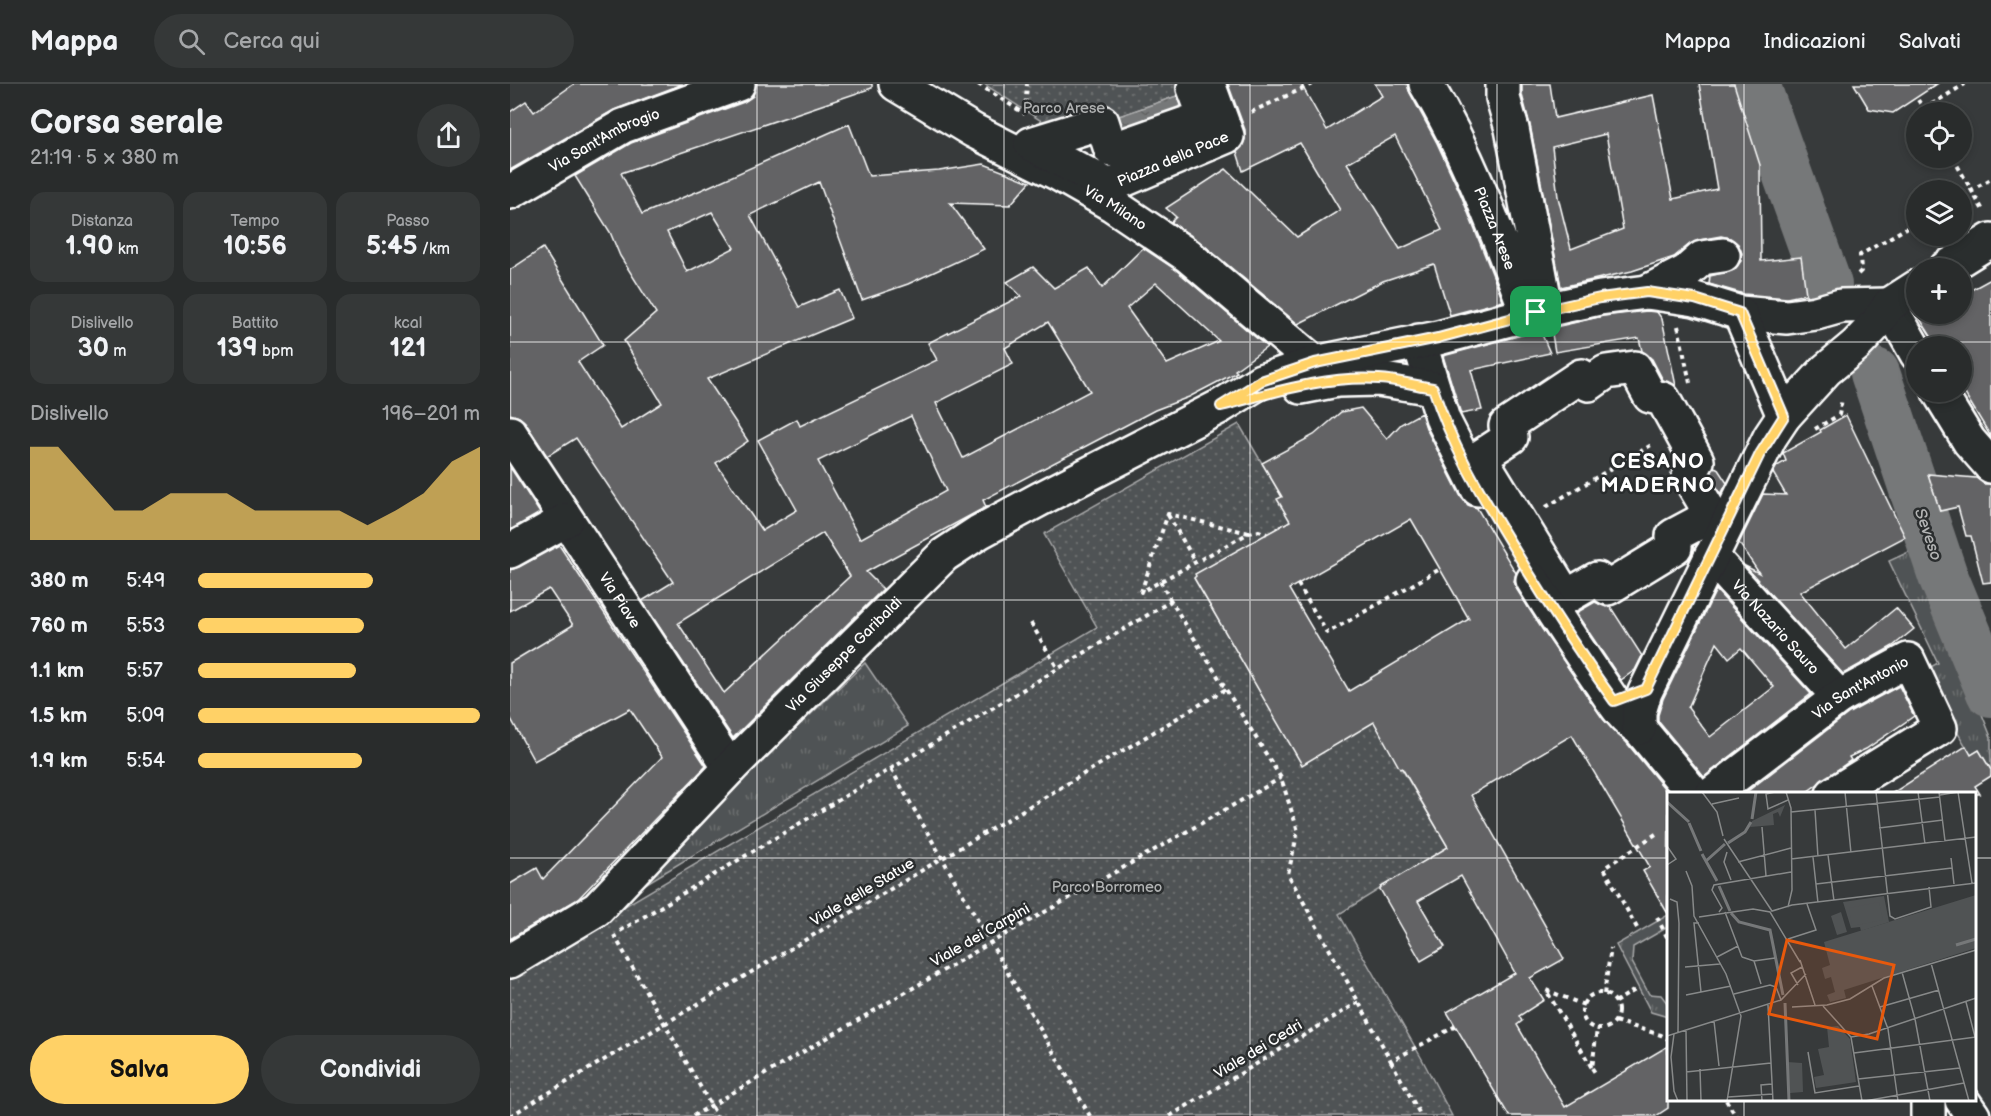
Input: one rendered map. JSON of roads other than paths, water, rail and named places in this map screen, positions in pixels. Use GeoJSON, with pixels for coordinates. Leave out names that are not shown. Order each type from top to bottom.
{"type":"FeatureCollection","features":[{"type":"Feature","properties":{"kind":"street","name":"Via Sant'Ambrogio"},"geometry":{"type":"LineString","coordinates":[[510,192],[623,126],[738,84]]}},
{"type":"Feature","properties":{"kind":"street","name":"Via Milano"},"geometry":{"type":"LineString","coordinates":[[896,84],[974,131],[1057,173],[1113,205],[1187,255],[1315,363]]}},
{"type":"Feature","properties":{"kind":"street","name":"Piazza della Pace"},"geometry":{"type":"LineString","coordinates":[[1206,84],[1227,136],[1109,186],[1031,144],[1102,122],[1111,150],[1206,117],[1194,88],[1206,84]]}},
{"type":"Feature","properties":{"kind":"street","name":"Piazza Arese"},"geometry":{"type":"LineString","coordinates":[[1426,84],[1446,116],[1499,237],[1521,296],[1534,303],[1543,291],[1512,129],[1503,98],[1503,84]]}},
{"type":"Feature","properties":{"kind":"street"},"geometry":{"type":"LineString","coordinates":[[1957,258],[1989,228]]}},
{"type":"Feature","properties":{"kind":"street"},"geometry":{"type":"LineString","coordinates":[[1661,294],[1702,258],[1723,255]]}},
{"type":"Feature","properties":{"kind":"street","name":"Via Giuseppe Garibaldi"},"geometry":{"type":"LineString","coordinates":[[510,961],[597,909],[730,768],[944,555],[979,532],[1221,406],[1261,381],[1315,363],[1440,338],[1534,303],[1661,294]]}},
{"type":"Feature","properties":{"kind":"street"},"geometry":{"type":"LineString","coordinates":[[1661,294],[1740,313],[1787,317],[1816,313],[1840,306],[1888,305]]}},
{"type":"Feature","properties":{"kind":"street"},"geometry":{"type":"LineString","coordinates":[[1639,729],[1639,712],[1646,689],[1760,454],[1784,416],[1826,370],[1856,345],[1876,324],[1888,305],[1906,294]]}},
{"type":"Feature","properties":{"kind":"street"},"geometry":{"type":"LineString","coordinates":[[1888,305],[1906,336]]}},
{"type":"Feature","properties":{"kind":"street"},"geometry":{"type":"LineString","coordinates":[[1740,313],[1784,416]]}},
{"type":"Feature","properties":{"kind":"street"},"geometry":{"type":"LineString","coordinates":[[1419,341],[1450,437],[1468,472],[1562,628],[1614,701],[1692,792]]}},
{"type":"Feature","properties":{"kind":"street"},"geometry":{"type":"LineString","coordinates":[[1635,369],[1650,396],[1663,399],[1697,461],[1689,477],[1707,507],[1701,521],[1673,536],[1676,547],[1608,588],[1597,579],[1566,597],[1519,522],[1480,457],[1511,437],[1506,426],[1581,376],[1589,384],[1606,372],[1635,369]]}},
{"type":"Feature","properties":{"kind":"street","name":"Via Giuseppe Garibaldi"},"geometry":{"type":"LineString","coordinates":[[1221,406],[1284,390],[1337,380],[1378,379],[1433,388]]}},
{"type":"Feature","properties":{"kind":"street"},"geometry":{"type":"LineString","coordinates":[[1945,402],[1969,441],[1991,466]]}},
{"type":"Feature","properties":{"kind":"street","name":"Via Piave"},"geometry":{"type":"LineString","coordinates":[[510,433],[730,768]]}},
{"type":"Feature","properties":{"kind":"street"},"geometry":{"type":"LineString","coordinates":[[510,551],[566,520]]}},
{"type":"Feature","properties":{"kind":"street","name":"Via Nazario Sauro"},"geometry":{"type":"LineString","coordinates":[[1711,556],[1839,697]]}},
{"type":"Feature","properties":{"kind":"street","name":"Via Sant'Antonio"},"geometry":{"type":"LineString","coordinates":[[1715,792],[1839,697],[1908,660],[1940,728],[1836,792]]}},
{"type":"Feature","properties":{"kind":"street"},"geometry":{"type":"LineString","coordinates":[[1614,701],[1646,689]]}},
{"type":"Feature","properties":{"kind":"street"},"geometry":{"type":"LineString","coordinates":[[1963,1101],[1973,1116]]}},
{"type":"Feature","properties":{"kind":"water"},"geometry":{"type":"Polygon","coordinates":[[[1194,90],[1204,118],[1112,148],[1102,122],[1194,90]]]}},
{"type":"Feature","properties":{"kind":"waterway","name":"Seveso"},"geometry":{"type":"LineString","coordinates":[[1755,84],[1827,285]]}},
{"type":"Feature","properties":{"kind":"waterway","name":"Seveso"},"geometry":{"type":"LineString","coordinates":[[1875,373],[1943,576],[1991,692]]}},
{"type":"Feature","properties":{"kind":"district","name":"CESANO MADERNO"},"geometry":{"type":"Point","coordinates":[1658,473]}},
{"type":"Feature","properties":{"kind":"park label","name":"Parco Arese"},"geometry":{"type":"Point","coordinates":[1064,108]}},
{"type":"Feature","properties":{"kind":"park label","name":"Parco Borromeo"},"geometry":{"type":"Point","coordinates":[1107,887]}}]}
